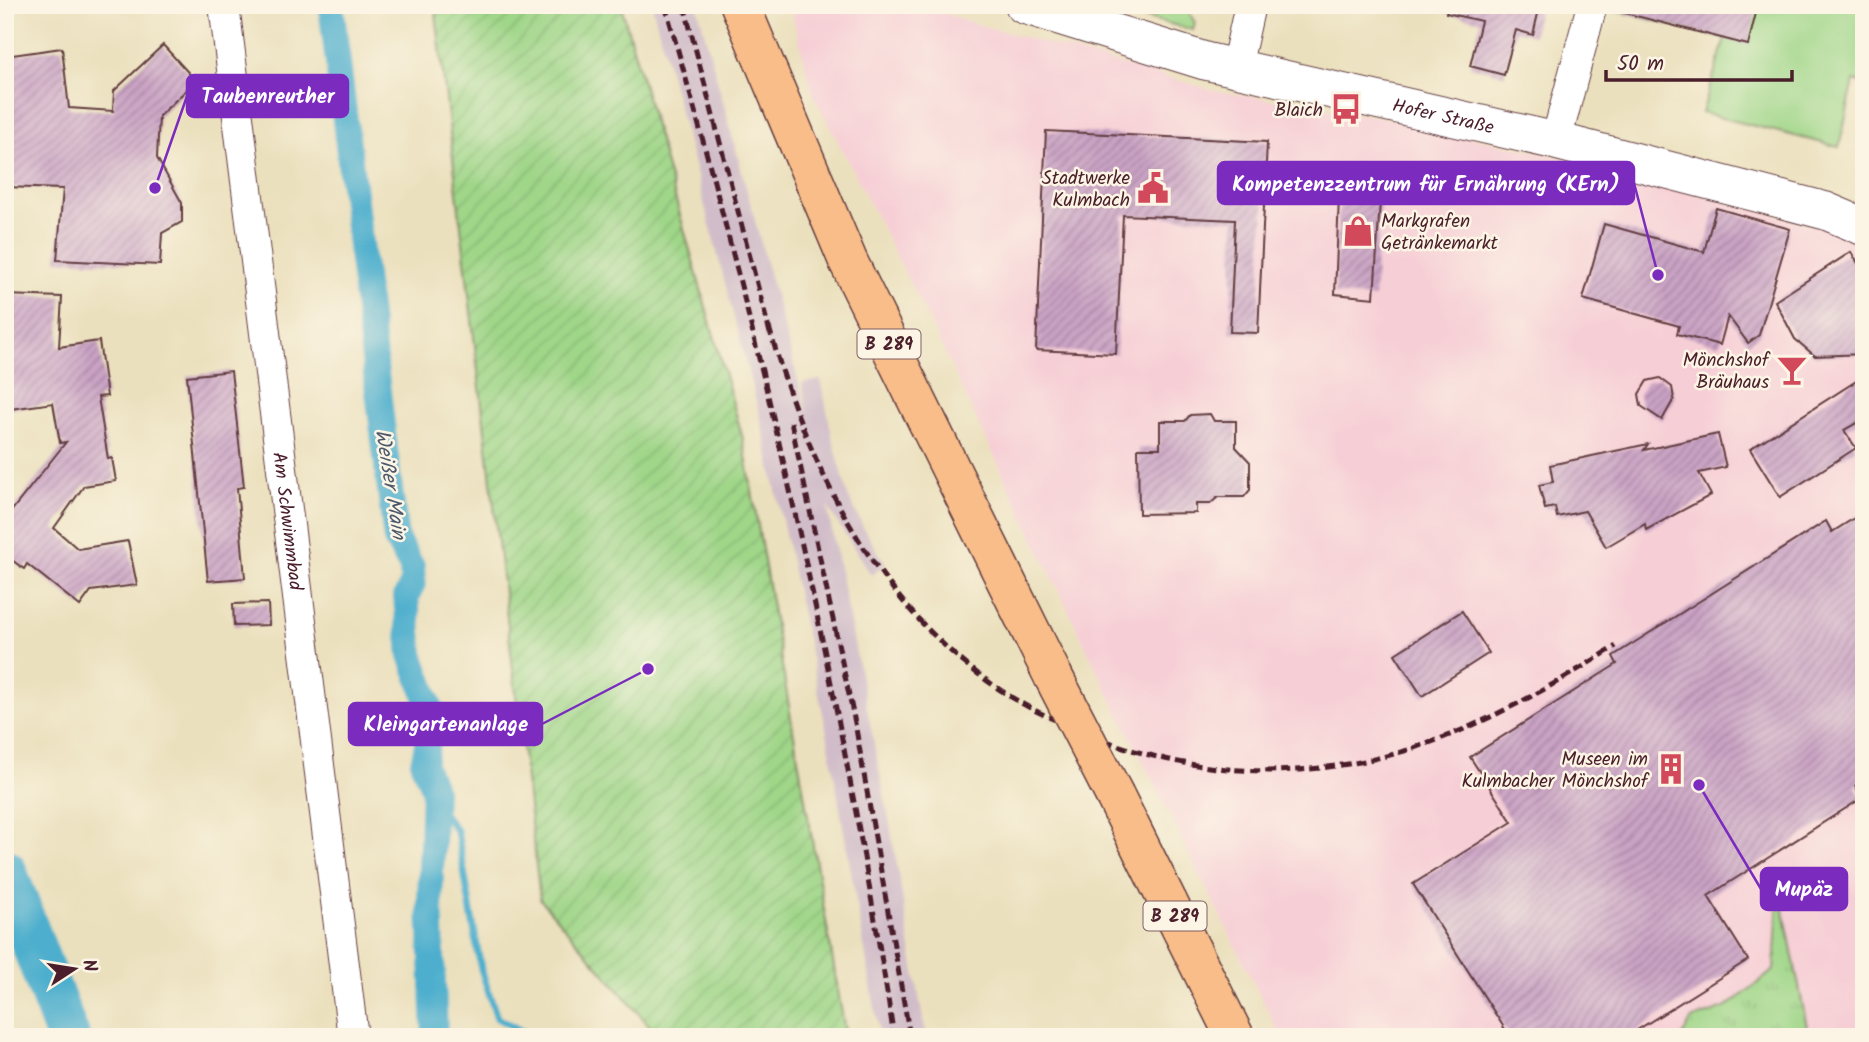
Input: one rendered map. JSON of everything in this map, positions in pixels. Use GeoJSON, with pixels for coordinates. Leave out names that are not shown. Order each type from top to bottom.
{"type":"FeatureCollection","features":[{"type":"Feature","properties":{"kind":"highway","name":"B 289"},"geometry":{"type":"LineString","coordinates":[[740,5],[848,261],[1235,1037]]}},
{"type":"Feature","properties":{"kind":"street","name":"Am Schwimmbad"},"geometry":{"type":"LineString","coordinates":[[224,5],[353,1037]]}},
{"type":"Feature","properties":{"kind":"street","name":"Hofer Straße"},"geometry":{"type":"LineString","coordinates":[[1024,5],[1236,68],[1556,141],[1826,211],[1864,227]]}},
{"type":"Feature","properties":{"kind":"street"},"geometry":{"type":"LineString","coordinates":[[1556,141],[1592,5]]}},
{"type":"Feature","properties":{"kind":"street"},"geometry":{"type":"LineString","coordinates":[[1236,68],[1242,8]]}},
{"type":"Feature","properties":{"kind":"shaded area"},"geometry":{"type":"Polygon","coordinates":[[[652,5],[697,5],[807,414],[802,383],[821,380],[848,496],[866,533],[886,564],[871,575],[827,506],[890,825],[926,1037],[880,1037],[826,728],[761,420],[652,5]]]}},
{"type":"Feature","properties":{"kind":"shaded area"},"geometry":{"type":"Polygon","coordinates":[[[790,5],[921,5],[966,21],[1217,91],[1380,117],[1573,160],[1864,239],[1864,1037],[1281,1037],[1096,668],[930,322],[812,91],[790,5]]]}},
{"type":"Feature","properties":{"kind":"green space"},"geometry":{"type":"Polygon","coordinates":[[[435,5],[621,5],[743,439],[846,1037],[659,1037],[540,899],[435,5]]]}},
{"type":"Feature","properties":{"kind":"green space"},"geometry":{"type":"Polygon","coordinates":[[[1098,5],[1180,5],[1188,10],[1195,23],[1193,30],[1098,5]]]}},
{"type":"Feature","properties":{"kind":"green space"},"geometry":{"type":"Polygon","coordinates":[[[1610,5],[1864,5],[1864,83],[1854,81],[1839,147],[1702,113],[1725,39],[1609,9],[1610,5]]]}},
{"type":"Feature","properties":{"kind":"green space"},"geometry":{"type":"Polygon","coordinates":[[[1779,886],[1809,1037],[1682,1037],[1691,1020],[1727,1007],[1774,970],[1779,886]]]}},
{"type":"Feature","properties":{"kind":"building"},"geometry":{"type":"Polygon","coordinates":[[[1447,5],[1540,5],[1533,35],[1516,30],[1504,75],[1470,66],[1481,21],[1446,13],[1447,5]]]}},
{"type":"Feature","properties":{"kind":"building"},"geometry":{"type":"Polygon","coordinates":[[[1622,5],[1758,5],[1748,45],[1621,12],[1622,5]]]}},
{"type":"Feature","properties":{"kind":"building"},"geometry":{"type":"Polygon","coordinates":[[[163,45],[196,81],[159,116],[157,158],[182,203],[182,222],[162,233],[160,265],[57,260],[63,189],[5,187],[5,56],[62,48],[69,108],[113,111],[114,91],[163,45]]]}},
{"type":"Feature","properties":{"kind":"building"},"geometry":{"type":"Polygon","coordinates":[[[1046,131],[1267,142],[1258,333],[1230,332],[1235,220],[1123,215],[1116,354],[1036,350],[1046,131]]]}},
{"type":"Feature","properties":{"kind":"building"},"geometry":{"type":"Polygon","coordinates":[[[1346,167],[1382,168],[1374,298],[1335,294],[1340,173],[1346,167]]]}},
{"type":"Feature","properties":{"kind":"building"},"geometry":{"type":"Polygon","coordinates":[[[1716,208],[1790,229],[1759,335],[1748,343],[1728,316],[1720,345],[1677,334],[1679,326],[1583,299],[1604,224],[1704,252],[1716,208]]]}},
{"type":"Feature","properties":{"kind":"building"},"geometry":{"type":"Polygon","coordinates":[[[1851,252],[1864,273],[1864,354],[1815,356],[1795,339],[1775,301],[1851,252]]]}},
{"type":"Feature","properties":{"kind":"building"},"geometry":{"type":"Polygon","coordinates":[[[5,295],[62,297],[59,347],[99,341],[107,396],[98,397],[108,459],[112,458],[116,481],[84,486],[54,528],[78,549],[128,541],[137,585],[91,591],[80,606],[27,564],[24,569],[5,555],[5,519],[66,442],[60,443],[53,403],[10,409],[5,372],[5,295]]]}},
{"type":"Feature","properties":{"kind":"building"},"geometry":{"type":"Polygon","coordinates":[[[231,371],[244,487],[237,488],[245,578],[208,581],[187,376],[231,371]]]}},
{"type":"Feature","properties":{"kind":"building"},"geometry":{"type":"Polygon","coordinates":[[[1864,376],[1864,419],[1844,430],[1856,448],[1780,497],[1750,449],[1864,376]]]}},
{"type":"Feature","properties":{"kind":"building"},"geometry":{"type":"Polygon","coordinates":[[[1660,378],[1672,387],[1674,399],[1662,420],[1641,406],[1639,394],[1647,381],[1660,378]]]}},
{"type":"Feature","properties":{"kind":"building"},"geometry":{"type":"Polygon","coordinates":[[[1210,414],[1214,421],[1236,421],[1236,447],[1250,462],[1250,490],[1244,497],[1218,497],[1210,504],[1196,504],[1196,513],[1139,514],[1138,448],[1160,448],[1160,421],[1185,421],[1190,415],[1210,414]]]}},
{"type":"Feature","properties":{"kind":"building"},"geometry":{"type":"Polygon","coordinates":[[[1718,434],[1726,467],[1699,473],[1711,495],[1646,530],[1645,524],[1606,547],[1585,511],[1557,517],[1555,507],[1545,509],[1539,485],[1553,482],[1550,465],[1648,444],[1644,450],[1718,434]]]}},
{"type":"Feature","properties":{"kind":"building","name":"Museen im Kulmbacher Mönchshof"},"geometry":{"type":"Polygon","coordinates":[[[1864,512],[1864,781],[1855,786],[1862,798],[1708,896],[1748,960],[1626,1037],[1510,1037],[1413,884],[1512,822],[1470,757],[1617,664],[1613,656],[1826,521],[1832,532],[1864,512]]]}},
{"type":"Feature","properties":{"kind":"building"},"geometry":{"type":"Polygon","coordinates":[[[268,603],[269,625],[234,626],[233,604],[268,603]]]}},
{"type":"Feature","properties":{"kind":"building"},"geometry":{"type":"Polygon","coordinates":[[[1462,611],[1489,653],[1422,696],[1395,654],[1462,611]]]}},
{"type":"Feature","properties":{"kind":"waterway","name":"Weißer Main"},"geometry":{"type":"LineString","coordinates":[[331,5],[396,539],[412,567],[413,583],[406,597],[411,655],[433,715],[423,764],[434,790],[430,901],[435,1037]]}},
{"type":"Feature","properties":{"kind":"waterway"},"geometry":{"type":"LineString","coordinates":[[434,802],[457,831],[481,969],[497,1018],[533,1037]]}},
{"type":"Feature","properties":{"kind":"waterway","name":"Weißer Main"},"geometry":{"type":"LineString","coordinates":[[5,871],[68,1037]]}},
{"type":"Feature","properties":{"kind":"railway"},"geometry":{"type":"LineString","coordinates":[[665,5],[735,260],[796,518],[849,777],[894,1037]]}},
{"type":"Feature","properties":{"kind":"railway"},"geometry":{"type":"LineString","coordinates":[[684,5],[771,337]]}},
{"type":"Feature","properties":{"kind":"railway"},"geometry":{"type":"LineString","coordinates":[[769,327],[806,436],[830,488],[858,538],[890,585],[927,628],[969,666],[1016,700],[1091,735],[1162,758],[1235,770],[1271,771],[1345,765],[1412,749],[1473,725],[1562,679],[1616,646]]}},
{"type":"Feature","properties":{"kind":"railway"},"geometry":{"type":"LineString","coordinates":[[791,422],[855,723],[910,1037]]}},
{"type":"Feature","properties":{"kind":"place","name":"Blaich"},"geometry":{"type":"Point","coordinates":[1346,109]}},
{"type":"Feature","properties":{"kind":"place","name":"Taubenreuther"},"geometry":{"type":"Point","coordinates":[155,188]}},
{"type":"Feature","properties":{"kind":"place","name":"Stadtwerke Kulmbach"},"geometry":{"type":"Point","coordinates":[1153,188]}},
{"type":"Feature","properties":{"kind":"place","name":"Markgrafen Getränkemarkt"},"geometry":{"type":"Point","coordinates":[1358,231]}},
{"type":"Feature","properties":{"kind":"place","name":"Kompetenzzentrum für Ernährung (KErn)"},"geometry":{"type":"Point","coordinates":[1658,275]}},
{"type":"Feature","properties":{"kind":"place","name":"Mönchshof Bräuhaus"},"geometry":{"type":"Point","coordinates":[1792,370]}},
{"type":"Feature","properties":{"kind":"place","name":"Kleingartenanlage"},"geometry":{"type":"Point","coordinates":[648,669]}},
{"type":"Feature","properties":{"kind":"place","name":"Museen im Kulmbacher Mönchshof"},"geometry":{"type":"Point","coordinates":[1671,769]}},
{"type":"Feature","properties":{"kind":"place","name":"Mupäz"},"geometry":{"type":"Point","coordinates":[1699,785]}}]}
